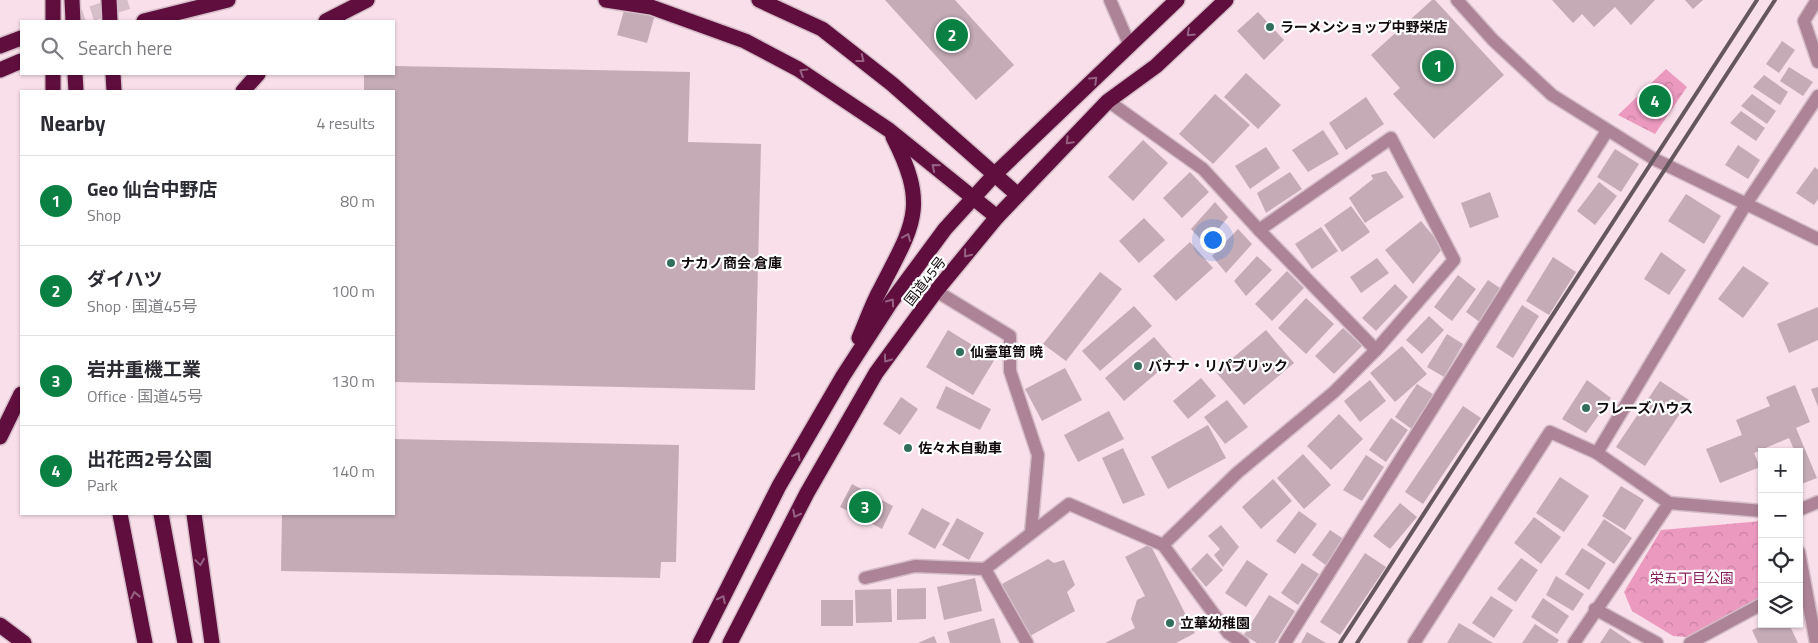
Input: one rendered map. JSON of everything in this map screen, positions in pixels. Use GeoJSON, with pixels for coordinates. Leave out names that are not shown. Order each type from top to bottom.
{"type":"FeatureCollection","features":[{"type":"Feature","properties":{"kind":"highway"},"geometry":{"type":"LineString","coordinates":[[53,0],[53,20]]}},
{"type":"Feature","properties":{"kind":"highway"},"geometry":{"type":"LineString","coordinates":[[72,0],[73,20]]}},
{"type":"Feature","properties":{"kind":"highway"},"geometry":{"type":"LineString","coordinates":[[110,0],[110,20]]}},
{"type":"Feature","properties":{"kind":"highway"},"geometry":{"type":"LineString","coordinates":[[148,20],[228,0]]}},
{"type":"Feature","properties":{"kind":"highway"},"geometry":{"type":"LineString","coordinates":[[328,20],[367,0]]}},
{"type":"Feature","properties":{"kind":"highway"},"geometry":{"type":"LineString","coordinates":[[606,0],[651,7],[745,41],[798,69],[889,130],[997,217]]}},
{"type":"Feature","properties":{"kind":"highway"},"geometry":{"type":"LineString","coordinates":[[759,0],[822,29],[892,84],[1018,195]]}},
{"type":"Feature","properties":{"kind":"highway","name":"国道45号"},"geometry":{"type":"LineString","coordinates":[[700,643],[779,486],[843,376],[891,302],[945,229],[995,174],[1177,0]]}},
{"type":"Feature","properties":{"kind":"highway","name":"国道45号"},"geometry":{"type":"LineString","coordinates":[[730,643],[807,493],[871,382],[936,291],[997,217],[1108,101],[1156,66],[1226,0]]}},
{"type":"Feature","properties":{"kind":"highway"},"geometry":{"type":"LineString","coordinates":[[0,46],[20,38]]}},
{"type":"Feature","properties":{"kind":"highway"},"geometry":{"type":"LineString","coordinates":[[0,70],[20,61]]}},
{"type":"Feature","properties":{"kind":"highway"},"geometry":{"type":"LineString","coordinates":[[53,75],[53,90]]}},
{"type":"Feature","properties":{"kind":"highway"},"geometry":{"type":"LineString","coordinates":[[75,75],[76,90]]}},
{"type":"Feature","properties":{"kind":"highway"},"geometry":{"type":"LineString","coordinates":[[113,75],[114,90]]}},
{"type":"Feature","properties":{"kind":"highway"},"geometry":{"type":"LineString","coordinates":[[243,90],[257,75]]}},
{"type":"Feature","properties":{"kind":"highway"},"geometry":{"type":"LineString","coordinates":[[843,376],[880,289],[900,253],[910,229],[914,212],[911,182],[901,153],[889,130]]}},
{"type":"Feature","properties":{"kind":"highway"},"geometry":{"type":"LineString","coordinates":[[0,437],[20,396]]}},
{"type":"Feature","properties":{"kind":"highway"},"geometry":{"type":"LineString","coordinates":[[120,515],[145,643]]}},
{"type":"Feature","properties":{"kind":"highway"},"geometry":{"type":"LineString","coordinates":[[161,515],[185,643]]}},
{"type":"Feature","properties":{"kind":"highway"},"geometry":{"type":"LineString","coordinates":[[194,515],[212,643]]}},
{"type":"Feature","properties":{"kind":"highway"},"geometry":{"type":"LineString","coordinates":[[0,625],[24,643]]}},
{"type":"Feature","properties":{"kind":"street"},"geometry":{"type":"LineString","coordinates":[[1110,0],[1130,46]]}},
{"type":"Feature","properties":{"kind":"street"},"geometry":{"type":"LineString","coordinates":[[1457,0],[1493,40],[1552,95],[1654,159],[1789,223],[1818,239]]}},
{"type":"Feature","properties":{"kind":"street"},"geometry":{"type":"LineString","coordinates":[[1817,0],[1804,21],[1818,62]]}},
{"type":"Feature","properties":{"kind":"street"},"geometry":{"type":"LineString","coordinates":[[1597,453],[1746,204],[1818,96]]}},
{"type":"Feature","properties":{"kind":"street"},"geometry":{"type":"LineString","coordinates":[[1108,101],[1203,169],[1259,230],[1376,350]]}},
{"type":"Feature","properties":{"kind":"street"},"geometry":{"type":"LineString","coordinates":[[1284,643],[1607,131]]}},
{"type":"Feature","properties":{"kind":"street"},"geometry":{"type":"LineString","coordinates":[[1164,545],[1237,473],[1334,392],[1376,350],[1454,260],[1390,138],[1259,230]]}},
{"type":"Feature","properties":{"kind":"street"},"geometry":{"type":"LineString","coordinates":[[936,291],[1010,336],[1010,371],[1038,455],[1031,533]]}},
{"type":"Feature","properties":{"kind":"street"},"geometry":{"type":"LineString","coordinates":[[1414,643],[1550,432],[1597,453],[1669,503],[1758,511]]}},
{"type":"Feature","properties":{"kind":"street"},"geometry":{"type":"LineString","coordinates":[[1803,508],[1818,502]]}},
{"type":"Feature","properties":{"kind":"street"},"geometry":{"type":"LineString","coordinates":[[1574,643],[1595,609],[1669,503]]}},
{"type":"Feature","properties":{"kind":"street"},"geometry":{"type":"LineString","coordinates":[[865,578],[915,566],[984,569],[1070,504],[1164,545],[1228,633],[1243,643]]}},
{"type":"Feature","properties":{"kind":"street"},"geometry":{"type":"LineString","coordinates":[[984,569],[1027,643]]}},
{"type":"Feature","properties":{"kind":"street"},"geometry":{"type":"LineString","coordinates":[[1803,587],[1816,643]]}},
{"type":"Feature","properties":{"kind":"street"},"geometry":{"type":"LineString","coordinates":[[1690,643],[1758,606]]}},
{"type":"Feature","properties":{"kind":"street"},"geometry":{"type":"LineString","coordinates":[[1595,609],[1656,643]]}},
{"type":"Feature","properties":{"kind":"green space"},"geometry":{"type":"Polygon","coordinates":[[[1666,69],[1687,87],[1655,134],[1618,115],[1666,69]]]}},
{"type":"Feature","properties":{"kind":"green space","name":"栄五丁目公園"},"geometry":{"type":"Polygon","coordinates":[[[1758,521],[1758,601],[1686,637],[1673,636],[1632,611],[1624,592],[1661,530],[1758,521]]]}},
{"type":"Feature","properties":{"kind":"building"},"geometry":{"type":"Polygon","coordinates":[[[627,0],[659,0],[647,43],[617,35],[627,0]]]}},
{"type":"Feature","properties":{"kind":"building"},"geometry":{"type":"Polygon","coordinates":[[[885,0],[955,0],[1014,65],[976,100],[885,0]]]}},
{"type":"Feature","properties":{"kind":"building"},"geometry":{"type":"Polygon","coordinates":[[[1432,0],[1435,0],[1504,75],[1434,139],[1393,94],[1400,88],[1371,55],[1432,0]]]}},
{"type":"Feature","properties":{"kind":"building"},"geometry":{"type":"Polygon","coordinates":[[[1552,0],[1655,0],[1631,25],[1615,7],[1594,27],[1582,14],[1573,23],[1552,0]]]}},
{"type":"Feature","properties":{"kind":"building"},"geometry":{"type":"Polygon","coordinates":[[[1685,0],[1703,0],[1693,9],[1685,0]]]}},
{"type":"Feature","properties":{"kind":"building"},"geometry":{"type":"Polygon","coordinates":[[[1258,12],[1284,40],[1264,60],[1237,31],[1258,12]]]}},
{"type":"Feature","properties":{"kind":"building"},"geometry":{"type":"Polygon","coordinates":[[[1782,41],[1795,50],[1779,73],[1766,64],[1782,41]]]}},
{"type":"Feature","properties":{"kind":"building"},"geometry":{"type":"Polygon","coordinates":[[[395,66],[690,72],[688,142],[761,144],[755,390],[395,382],[395,90],[364,90],[364,75],[395,75],[395,66]]]}},
{"type":"Feature","properties":{"kind":"building"},"geometry":{"type":"Polygon","coordinates":[[[1789,67],[1813,82],[1803,96],[1780,81],[1789,67]]]}},
{"type":"Feature","properties":{"kind":"building"},"geometry":{"type":"Polygon","coordinates":[[[1246,73],[1281,105],[1258,129],[1224,97],[1246,73]]]}},
{"type":"Feature","properties":{"kind":"building"},"geometry":{"type":"Polygon","coordinates":[[[1764,75],[1788,92],[1780,105],[1753,87],[1764,75]]]}},
{"type":"Feature","properties":{"kind":"building"},"geometry":{"type":"Polygon","coordinates":[[[1215,94],[1250,125],[1213,164],[1179,134],[1215,94]]]}},
{"type":"Feature","properties":{"kind":"building"},"geometry":{"type":"Polygon","coordinates":[[[1752,94],[1776,111],[1767,124],[1741,106],[1752,94]]]}},
{"type":"Feature","properties":{"kind":"building"},"geometry":{"type":"Polygon","coordinates":[[[1366,97],[1384,124],[1346,150],[1329,123],[1366,97]]]}},
{"type":"Feature","properties":{"kind":"building"},"geometry":{"type":"Polygon","coordinates":[[[1741,111],[1765,128],[1756,141],[1730,123],[1741,111]]]}},
{"type":"Feature","properties":{"kind":"building"},"geometry":{"type":"Polygon","coordinates":[[[1323,130],[1339,154],[1308,172],[1292,150],[1323,130]]]}},
{"type":"Feature","properties":{"kind":"building"},"geometry":{"type":"Polygon","coordinates":[[[1143,140],[1168,163],[1133,201],[1108,177],[1143,140]]]}},
{"type":"Feature","properties":{"kind":"building"},"geometry":{"type":"Polygon","coordinates":[[[1738,145],[1760,160],[1748,179],[1725,165],[1738,145]]]}},
{"type":"Feature","properties":{"kind":"building"},"geometry":{"type":"Polygon","coordinates":[[[1266,147],[1280,168],[1250,189],[1235,166],[1266,147]]]}},
{"type":"Feature","properties":{"kind":"building"},"geometry":{"type":"Polygon","coordinates":[[[1615,149],[1639,164],[1621,192],[1597,177],[1615,149]]]}},
{"type":"Feature","properties":{"kind":"building"},"geometry":{"type":"Polygon","coordinates":[[[1815,167],[1818,170],[1818,199],[1814,205],[1796,193],[1815,167]]]}},
{"type":"Feature","properties":{"kind":"building"},"geometry":{"type":"Polygon","coordinates":[[[1386,171],[1404,197],[1365,223],[1349,198],[1373,179],[1371,175],[1386,171]]]}},
{"type":"Feature","properties":{"kind":"building"},"geometry":{"type":"Polygon","coordinates":[[[1190,172],[1209,192],[1182,218],[1163,198],[1190,172]]]}},
{"type":"Feature","properties":{"kind":"building"},"geometry":{"type":"Polygon","coordinates":[[[1290,172],[1302,189],[1266,213],[1257,193],[1290,172]]]}},
{"type":"Feature","properties":{"kind":"building"},"geometry":{"type":"Polygon","coordinates":[[[1599,182],[1617,196],[1595,225],[1577,211],[1599,182]]]}},
{"type":"Feature","properties":{"kind":"building"},"geometry":{"type":"Polygon","coordinates":[[[1490,192],[1499,217],[1470,228],[1461,203],[1490,192]]]}},
{"type":"Feature","properties":{"kind":"building"},"geometry":{"type":"Polygon","coordinates":[[[1686,194],[1721,216],[1704,244],[1668,221],[1686,194]]]}},
{"type":"Feature","properties":{"kind":"building"},"geometry":{"type":"Polygon","coordinates":[[[1215,202],[1228,217],[1206,245],[1191,229],[1215,202]]]}},
{"type":"Feature","properties":{"kind":"building"},"geometry":{"type":"Polygon","coordinates":[[[1351,206],[1370,232],[1342,252],[1324,225],[1351,206]]]}},
{"type":"Feature","properties":{"kind":"building"},"geometry":{"type":"Polygon","coordinates":[[[1144,218],[1165,240],[1139,263],[1119,241],[1144,218]]]}},
{"type":"Feature","properties":{"kind":"building"},"geometry":{"type":"Polygon","coordinates":[[[1421,221],[1443,248],[1413,284],[1385,250],[1421,221]]]}},
{"type":"Feature","properties":{"kind":"building"},"geometry":{"type":"Polygon","coordinates":[[[1321,227],[1338,251],[1312,269],[1295,244],[1321,227]]]}},
{"type":"Feature","properties":{"kind":"building"},"geometry":{"type":"Polygon","coordinates":[[[1238,229],[1252,244],[1226,273],[1212,256],[1238,229]]]}},
{"type":"Feature","properties":{"kind":"building"},"geometry":{"type":"Polygon","coordinates":[[[1190,242],[1213,268],[1176,301],[1153,276],[1190,242]]]}},
{"type":"Feature","properties":{"kind":"building"},"geometry":{"type":"Polygon","coordinates":[[[1661,252],[1686,270],[1669,295],[1644,279],[1661,252]]]}},
{"type":"Feature","properties":{"kind":"building"},"geometry":{"type":"Polygon","coordinates":[[[1257,256],[1272,270],[1246,296],[1234,281],[1257,256]]]}},
{"type":"Feature","properties":{"kind":"building"},"geometry":{"type":"Polygon","coordinates":[[[1553,257],[1576,272],[1549,315],[1526,301],[1553,257]]]}},
{"type":"Feature","properties":{"kind":"building"},"geometry":{"type":"Polygon","coordinates":[[[1377,258],[1389,273],[1361,293],[1350,277],[1377,258]]]}},
{"type":"Feature","properties":{"kind":"building"},"geometry":{"type":"Polygon","coordinates":[[[1743,266],[1769,283],[1743,318],[1718,299],[1743,266]]]}},
{"type":"Feature","properties":{"kind":"building"},"geometry":{"type":"Polygon","coordinates":[[[1287,271],[1304,288],[1272,321],[1255,304],[1287,271]]]}},
{"type":"Feature","properties":{"kind":"building"},"geometry":{"type":"Polygon","coordinates":[[[1100,272],[1122,289],[1066,361],[1043,344],[1100,272]]]}},
{"type":"Feature","properties":{"kind":"building"},"geometry":{"type":"Polygon","coordinates":[[[1458,275],[1476,289],[1452,321],[1434,307],[1458,275]]]}},
{"type":"Feature","properties":{"kind":"building"},"geometry":{"type":"Polygon","coordinates":[[[1488,280],[1503,290],[1481,323],[1466,312],[1488,280]]]}},
{"type":"Feature","properties":{"kind":"building"},"geometry":{"type":"Polygon","coordinates":[[[1395,284],[1408,297],[1376,331],[1362,318],[1395,284]]]}},
{"type":"Feature","properties":{"kind":"building"},"geometry":{"type":"Polygon","coordinates":[[[1306,298],[1334,324],[1306,354],[1278,328],[1306,298]]]}},
{"type":"Feature","properties":{"kind":"building"},"geometry":{"type":"Polygon","coordinates":[[[1522,305],[1539,316],[1513,358],[1496,347],[1522,305]]]}},
{"type":"Feature","properties":{"kind":"building"},"geometry":{"type":"Polygon","coordinates":[[[1134,306],[1152,326],[1100,371],[1082,351],[1134,306]]]}},
{"type":"Feature","properties":{"kind":"building"},"geometry":{"type":"Polygon","coordinates":[[[1818,307],[1818,340],[1789,353],[1777,324],[1818,307]]]}},
{"type":"Feature","properties":{"kind":"building"},"geometry":{"type":"Polygon","coordinates":[[[1429,316],[1444,330],[1422,354],[1406,340],[1429,316]]]}},
{"type":"Feature","properties":{"kind":"building"},"geometry":{"type":"Polygon","coordinates":[[[1343,328],[1362,346],[1334,374],[1315,356],[1343,328]]]}},
{"type":"Feature","properties":{"kind":"building"},"geometry":{"type":"Polygon","coordinates":[[[948,330],[995,359],[973,395],[926,367],[948,330]]]}},
{"type":"Feature","properties":{"kind":"building"},"geometry":{"type":"Polygon","coordinates":[[[1266,330],[1294,363],[1244,405],[1216,372],[1266,330]]]}},
{"type":"Feature","properties":{"kind":"building"},"geometry":{"type":"Polygon","coordinates":[[[1447,334],[1463,344],[1444,377],[1427,367],[1447,334]]]}},
{"type":"Feature","properties":{"kind":"building"},"geometry":{"type":"Polygon","coordinates":[[[1154,337],[1173,359],[1124,401],[1105,378],[1154,337]]]}},
{"type":"Feature","properties":{"kind":"building"},"geometry":{"type":"Polygon","coordinates":[[[1402,346],[1427,374],[1395,402],[1370,373],[1402,346]]]}},
{"type":"Feature","properties":{"kind":"building"},"geometry":{"type":"Polygon","coordinates":[[[1065,368],[1082,400],[1042,421],[1025,389],[1065,368]]]}},
{"type":"Feature","properties":{"kind":"building"},"geometry":{"type":"Polygon","coordinates":[[[1201,378],[1216,396],[1188,419],[1173,401],[1201,378]]]}},
{"type":"Feature","properties":{"kind":"building"},"geometry":{"type":"Polygon","coordinates":[[[1370,380],[1386,401],[1360,422],[1344,401],[1370,380]]]}},
{"type":"Feature","properties":{"kind":"building","name":"フレーズハウス"},"geometry":{"type":"Polygon","coordinates":[[[1587,380],[1611,398],[1586,433],[1562,419],[1587,380]]]}},
{"type":"Feature","properties":{"kind":"building"},"geometry":{"type":"Polygon","coordinates":[[[1660,381],[1689,400],[1645,466],[1616,447],[1660,381]]]}},
{"type":"Feature","properties":{"kind":"building"},"geometry":{"type":"Polygon","coordinates":[[[1417,384],[1436,396],[1413,430],[1395,417],[1417,384]]]}},
{"type":"Feature","properties":{"kind":"building"},"geometry":{"type":"Polygon","coordinates":[[[1795,385],[1810,422],[1796,428],[1817,478],[1803,483],[1803,448],[1793,448],[1789,438],[1766,448],[1758,448],[1758,451],[1754,453],[1758,468],[1720,483],[1706,449],[1742,435],[1736,420],[1770,406],[1766,397],[1795,385]]]}},
{"type":"Feature","properties":{"kind":"building"},"geometry":{"type":"Polygon","coordinates":[[[946,386],[991,409],[980,430],[936,408],[946,386]]]}},
{"type":"Feature","properties":{"kind":"building"},"geometry":{"type":"Polygon","coordinates":[[[1818,387],[1818,407],[1811,389],[1818,387]]]}},
{"type":"Feature","properties":{"kind":"building"},"geometry":{"type":"Polygon","coordinates":[[[901,397],[918,409],[900,435],[883,424],[901,397]]]}},
{"type":"Feature","properties":{"kind":"building"},"geometry":{"type":"Polygon","coordinates":[[[1227,400],[1248,427],[1225,444],[1204,417],[1227,400]]]}},
{"type":"Feature","properties":{"kind":"building"},"geometry":{"type":"Polygon","coordinates":[[[1463,406],[1481,418],[1423,504],[1405,492],[1463,406]]]}},
{"type":"Feature","properties":{"kind":"building"},"geometry":{"type":"Polygon","coordinates":[[[1109,411],[1124,439],[1078,462],[1064,435],[1109,411]]]}},
{"type":"Feature","properties":{"kind":"building"},"geometry":{"type":"Polygon","coordinates":[[[1339,414],[1363,439],[1331,470],[1307,446],[1339,414]]]}},
{"type":"Feature","properties":{"kind":"building"},"geometry":{"type":"Polygon","coordinates":[[[1391,418],[1408,430],[1386,462],[1369,450],[1391,418]]]}},
{"type":"Feature","properties":{"kind":"building"},"geometry":{"type":"Polygon","coordinates":[[[1208,425],[1226,458],[1168,489],[1151,457],[1208,425]]]}},
{"type":"Feature","properties":{"kind":"building"},"geometry":{"type":"Polygon","coordinates":[[[395,439],[679,445],[676,562],[661,562],[660,578],[281,571],[282,515],[395,515],[395,439]]]}},
{"type":"Feature","properties":{"kind":"building"},"geometry":{"type":"Polygon","coordinates":[[[1123,448],[1145,495],[1123,504],[1102,458],[1123,448]]]}},
{"type":"Feature","properties":{"kind":"building"},"geometry":{"type":"Polygon","coordinates":[[[1303,454],[1331,485],[1304,509],[1277,478],[1303,454]]]}},
{"type":"Feature","properties":{"kind":"building"},"geometry":{"type":"Polygon","coordinates":[[[1366,455],[1384,467],[1362,501],[1343,490],[1366,455]]]}},
{"type":"Feature","properties":{"kind":"building"},"geometry":{"type":"Polygon","coordinates":[[[1560,477],[1589,496],[1564,532],[1536,513],[1560,477]]]}},
{"type":"Feature","properties":{"kind":"building"},"geometry":{"type":"Polygon","coordinates":[[[1273,479],[1292,501],[1261,529],[1242,507],[1273,479]]]}},
{"type":"Feature","properties":{"kind":"building"},"geometry":{"type":"Polygon","coordinates":[[[852,484],[893,506],[882,529],[840,507],[852,484]]]}},
{"type":"Feature","properties":{"kind":"building"},"geometry":{"type":"Polygon","coordinates":[[[1621,486],[1644,500],[1625,530],[1602,516],[1621,486]]]}},
{"type":"Feature","properties":{"kind":"building"},"geometry":{"type":"Polygon","coordinates":[[[1400,503],[1417,517],[1390,549],[1373,536],[1400,503]]]}},
{"type":"Feature","properties":{"kind":"building"},"geometry":{"type":"Polygon","coordinates":[[[922,508],[950,523],[935,549],[908,534],[922,508]]]}},
{"type":"Feature","properties":{"kind":"building"},"geometry":{"type":"Polygon","coordinates":[[[1299,511],[1317,524],[1295,554],[1276,541],[1299,511]]]}},
{"type":"Feature","properties":{"kind":"building"},"geometry":{"type":"Polygon","coordinates":[[[1534,517],[1561,537],[1541,564],[1514,543],[1534,517]]]}},
{"type":"Feature","properties":{"kind":"building"},"geometry":{"type":"Polygon","coordinates":[[[957,518],[984,533],[969,560],[942,545],[957,518]]]}},
{"type":"Feature","properties":{"kind":"building"},"geometry":{"type":"Polygon","coordinates":[[[1604,519],[1632,538],[1614,564],[1587,545],[1604,519]]]}},
{"type":"Feature","properties":{"kind":"building"},"geometry":{"type":"Polygon","coordinates":[[[1221,525],[1239,547],[1223,567],[1214,555],[1220,549],[1208,536],[1221,525]]]}},
{"type":"Feature","properties":{"kind":"building"},"geometry":{"type":"Polygon","coordinates":[[[1330,530],[1345,540],[1327,566],[1312,555],[1330,530]]]}},
{"type":"Feature","properties":{"kind":"building"},"geometry":{"type":"Polygon","coordinates":[[[1150,544],[1195,633],[1176,643],[1105,643],[1135,628],[1131,619],[1137,600],[1145,596],[1125,557],[1150,544]]]}},
{"type":"Feature","properties":{"kind":"building"},"geometry":{"type":"Polygon","coordinates":[[[1582,548],[1606,563],[1589,590],[1565,574],[1582,548]]]}},
{"type":"Feature","properties":{"kind":"building"},"geometry":{"type":"Polygon","coordinates":[[[1207,553],[1223,570],[1206,587],[1191,569],[1207,553]]]}},
{"type":"Feature","properties":{"kind":"building"},"geometry":{"type":"Polygon","coordinates":[[[1365,553],[1386,567],[1340,635],[1320,622],[1365,553]]]}},
{"type":"Feature","properties":{"kind":"building"},"geometry":{"type":"Polygon","coordinates":[[[1521,558],[1538,570],[1516,602],[1497,589],[1521,558]]]}},
{"type":"Feature","properties":{"kind":"building"},"geometry":{"type":"Polygon","coordinates":[[[1048,559],[1054,563],[1064,560],[1075,585],[1067,592],[1075,611],[1030,636],[1002,584],[1048,559]]]}},
{"type":"Feature","properties":{"kind":"building"},"geometry":{"type":"Polygon","coordinates":[[[1247,560],[1268,574],[1246,607],[1225,593],[1247,560]]]}},
{"type":"Feature","properties":{"kind":"building"},"geometry":{"type":"Polygon","coordinates":[[[1302,563],[1319,574],[1298,605],[1281,593],[1302,563]]]}},
{"type":"Feature","properties":{"kind":"building"},"geometry":{"type":"Polygon","coordinates":[[[1556,576],[1584,594],[1573,611],[1546,595],[1556,576]]]}},
{"type":"Feature","properties":{"kind":"building"},"geometry":{"type":"Polygon","coordinates":[[[975,578],[982,611],[944,620],[937,587],[975,578]]]}},
{"type":"Feature","properties":{"kind":"building"},"geometry":{"type":"Polygon","coordinates":[[[926,588],[926,619],[897,620],[897,589],[926,588]]]}},
{"type":"Feature","properties":{"kind":"building"},"geometry":{"type":"Polygon","coordinates":[[[891,589],[892,622],[856,623],[855,590],[891,589]]]}},
{"type":"Feature","properties":{"kind":"building"},"geometry":{"type":"Polygon","coordinates":[[[1269,595],[1295,611],[1275,643],[1257,643],[1244,635],[1269,595]]]}},
{"type":"Feature","properties":{"kind":"building"},"geometry":{"type":"Polygon","coordinates":[[[1491,596],[1513,610],[1494,638],[1472,623],[1491,596]]]}},
{"type":"Feature","properties":{"kind":"building"},"geometry":{"type":"Polygon","coordinates":[[[1543,598],[1569,616],[1557,634],[1531,617],[1543,598]]]}},
{"type":"Feature","properties":{"kind":"building"},"geometry":{"type":"Polygon","coordinates":[[[821,600],[853,600],[853,626],[821,626],[821,600]]]}},
{"type":"Feature","properties":{"kind":"building"},"geometry":{"type":"Polygon","coordinates":[[[994,618],[1001,643],[950,643],[947,632],[994,618]]]}},
{"type":"Feature","properties":{"kind":"building"},"geometry":{"type":"Polygon","coordinates":[[[1459,623],[1493,643],[1447,643],[1459,623]]]}},
{"type":"Feature","properties":{"kind":"building"},"geometry":{"type":"Polygon","coordinates":[[[1535,624],[1559,640],[1557,643],[1522,643],[1535,624]]]}},
{"type":"Feature","properties":{"kind":"building"},"geometry":{"type":"Polygon","coordinates":[[[1758,627],[1791,628],[1798,643],[1758,643],[1752,630],[1758,627]]]}},
{"type":"Feature","properties":{"kind":"building"},"geometry":{"type":"Polygon","coordinates":[[[1610,628],[1632,643],[1600,643],[1610,628]]]}},
{"type":"Feature","properties":{"kind":"building"},"geometry":{"type":"Polygon","coordinates":[[[1307,632],[1326,643],[1301,643],[1307,632]]]}},
{"type":"Feature","properties":{"kind":"building"},"geometry":{"type":"Polygon","coordinates":[[[934,636],[937,643],[918,643],[934,636]]]}},
{"type":"Feature","properties":{"kind":"tunnel"},"geometry":{"type":"LineString","coordinates":[[73,20],[133,0]]}},
{"type":"Feature","properties":{"kind":"railway"},"geometry":{"type":"LineString","coordinates":[[1340,643],[1757,0]]}},
{"type":"Feature","properties":{"kind":"railway"},"geometry":{"type":"LineString","coordinates":[[1357,643],[1775,0]]}},
{"type":"Feature","properties":{"kind":"place","name":"ラーメンショップ中野栄店"},"geometry":{"type":"Point","coordinates":[1270,27]}},
{"type":"Feature","properties":{"kind":"place","name":"ダイハツ"},"geometry":{"type":"Point","coordinates":[952,35]}},
{"type":"Feature","properties":{"kind":"place","name":"Geo 仙台中野店"},"geometry":{"type":"Point","coordinates":[1438,66]}},
{"type":"Feature","properties":{"kind":"place","name":"出花西2号公園"},"geometry":{"type":"Point","coordinates":[1655,101]}},
{"type":"Feature","properties":{"kind":"place","name":"ナカノ商会 倉庫"},"geometry":{"type":"Point","coordinates":[671,263]}},
{"type":"Feature","properties":{"kind":"place","name":"仙臺箪笥 暁"},"geometry":{"type":"Point","coordinates":[960,352]}},
{"type":"Feature","properties":{"kind":"place","name":"バナナ・リパブリック"},"geometry":{"type":"Point","coordinates":[1138,366]}},
{"type":"Feature","properties":{"kind":"place","name":"フレーズハウス"},"geometry":{"type":"Point","coordinates":[1586,408]}},
{"type":"Feature","properties":{"kind":"place","name":"佐々木自動車"},"geometry":{"type":"Point","coordinates":[908,448]}},
{"type":"Feature","properties":{"kind":"place","name":"岩井重機工業"},"geometry":{"type":"Point","coordinates":[865,507]}},
{"type":"Feature","properties":{"kind":"place","name":"立華幼稚園"},"geometry":{"type":"Point","coordinates":[1170,623]}}]}
